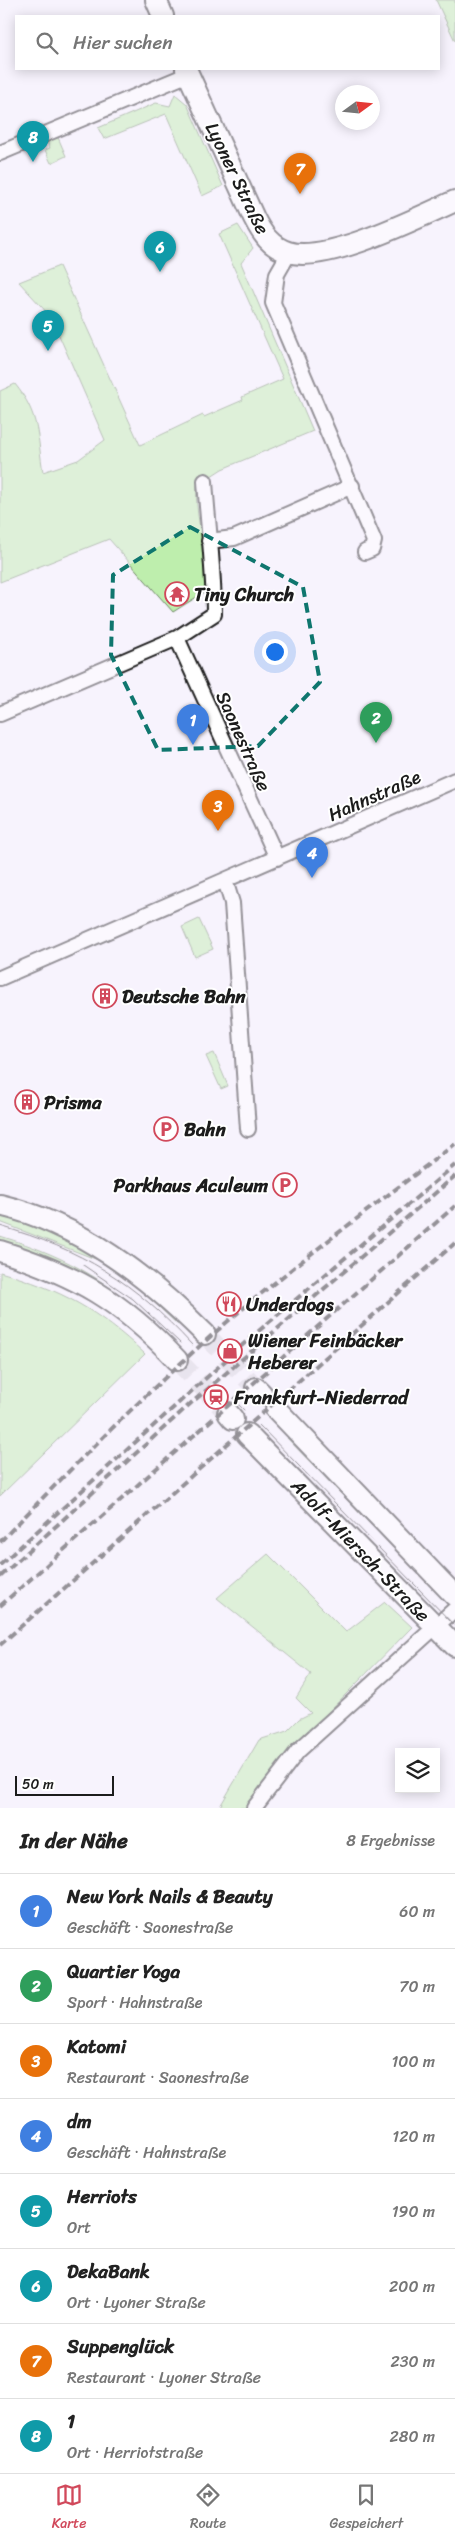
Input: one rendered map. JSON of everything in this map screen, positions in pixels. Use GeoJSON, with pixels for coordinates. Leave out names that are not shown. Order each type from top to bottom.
{"type":"FeatureCollection","features":[{"type":"Feature","properties":{"kind":"main road"},"geometry":{"type":"LineString","coordinates":[[156,0],[163,15]]}},
{"type":"Feature","properties":{"kind":"main road","name":"Lyoner Straße"},"geometry":{"type":"LineString","coordinates":[[187,72],[263,235],[273,245],[289,253],[304,255],[329,253],[455,201]]}},
{"type":"Feature","properties":{"kind":"main road"},"geometry":{"type":"LineString","coordinates":[[0,1205],[44,1219],[96,1246],[152,1285],[205,1334]]}},
{"type":"Feature","properties":{"kind":"main road"},"geometry":{"type":"LineString","coordinates":[[0,1251],[66,1274],[103,1295],[140,1324],[177,1360]]}},
{"type":"Feature","properties":{"kind":"main road","name":"Adolf-Miersch-Straße"},"geometry":{"type":"LineString","coordinates":[[276,1409],[455,1596]]}},
{"type":"Feature","properties":{"kind":"main road","name":"Adolf-Miersch-Straße"},"geometry":{"type":"LineString","coordinates":[[247,1434],[455,1646]]}},
{"type":"Feature","properties":{"kind":"street"},"geometry":{"type":"LineString","coordinates":[[0,154],[187,72]]}},
{"type":"Feature","properties":{"kind":"street"},"geometry":{"type":"LineString","coordinates":[[289,253],[277,274],[273,304],[374,541],[372,549],[365,552]]}},
{"type":"Feature","properties":{"kind":"street"},"geometry":{"type":"LineString","coordinates":[[0,714],[177,638],[214,614],[214,575],[209,541],[205,481]]}},
{"type":"Feature","properties":{"kind":"street"},"geometry":{"type":"LineString","coordinates":[[209,541],[234,538],[352,486]]}},
{"type":"Feature","properties":{"kind":"street","name":"Saonestraße"},"geometry":{"type":"LineString","coordinates":[[177,638],[276,858]]}},
{"type":"Feature","properties":{"kind":"street","name":"Hahnstraße"},"geometry":{"type":"LineString","coordinates":[[0,978],[455,780]]}},
{"type":"Feature","properties":{"kind":"street"},"geometry":{"type":"LineString","coordinates":[[226,880],[232,903],[248,1129]]}},
{"type":"Feature","properties":{"kind":"street"},"geometry":{"type":"LineString","coordinates":[[254,1808],[298,1751],[455,1609]]}},
{"type":"Feature","properties":{"kind":"highlighted area"},"geometry":{"type":"Polygon","coordinates":[[[190,527],[303,587],[320,682],[258,746],[158,750],[111,655],[113,575],[190,527]]]}},
{"type":"Feature","properties":{"kind":"green space"},"geometry":{"type":"Polygon","coordinates":[[[436,0],[455,0],[455,41],[436,0]]]}},
{"type":"Feature","properties":{"kind":"green space"},"geometry":{"type":"Polygon","coordinates":[[[175,94],[187,104],[223,186],[202,196],[166,114],[104,139],[98,128],[156,103],[170,106],[175,94]]]}},
{"type":"Feature","properties":{"kind":"green space"},"geometry":{"type":"Polygon","coordinates":[[[57,135],[66,156],[51,163],[45,150],[50,148],[46,140],[57,135]]]}},
{"type":"Feature","properties":{"kind":"green space"},"geometry":{"type":"Polygon","coordinates":[[[238,225],[253,248],[241,263],[313,431],[222,469],[197,485],[199,523],[214,586],[173,612],[109,539],[0,582],[0,391],[15,384],[29,406],[36,426],[43,472],[78,460],[105,440],[51,317],[19,282],[59,266],[140,445],[203,415],[204,417],[243,400],[242,397],[283,379],[219,234],[238,225]]]}},
{"type":"Feature","properties":{"kind":"green space"},"geometry":{"type":"Polygon","coordinates":[[[199,919],[213,949],[195,957],[182,927],[199,919]]]}},
{"type":"Feature","properties":{"kind":"green space"},"geometry":{"type":"Polygon","coordinates":[[[214,1053],[228,1086],[221,1089],[206,1056],[214,1053]]]}},
{"type":"Feature","properties":{"kind":"green space"},"geometry":{"type":"Polygon","coordinates":[[[0,1211],[51,1231],[126,1274],[183,1321],[178,1325],[138,1287],[98,1260],[0,1222],[0,1211]]]}},
{"type":"Feature","properties":{"kind":"green space"},"geometry":{"type":"Polygon","coordinates":[[[0,1236],[26,1244],[91,1275],[129,1302],[167,1337],[0,1245],[0,1236]]]}},
{"type":"Feature","properties":{"kind":"green space"},"geometry":{"type":"Polygon","coordinates":[[[0,1272],[42,1286],[78,1303],[111,1325],[145,1354],[0,1496],[0,1272]]]}},
{"type":"Feature","properties":{"kind":"green space"},"geometry":{"type":"Polygon","coordinates":[[[291,1434],[440,1592],[438,1594],[287,1438],[291,1434]]]}},
{"type":"Feature","properties":{"kind":"green space"},"geometry":{"type":"Polygon","coordinates":[[[268,1554],[346,1632],[385,1602],[412,1627],[293,1748],[254,1808],[219,1808],[259,1740],[287,1731],[299,1719],[311,1713],[296,1698],[311,1674],[217,1598],[268,1554]]]}},
{"type":"Feature","properties":{"kind":"tunnel"},"geometry":{"type":"LineString","coordinates":[[205,1334],[256,1388]]}},
{"type":"Feature","properties":{"kind":"tunnel"},"geometry":{"type":"LineString","coordinates":[[177,1360],[228,1413]]}},
{"type":"Feature","properties":{"kind":"tram line"},"geometry":{"type":"LineString","coordinates":[[0,1226],[57,1246],[105,1270],[149,1303],[192,1345]]}},
{"type":"Feature","properties":{"kind":"tram line"},"geometry":{"type":"LineString","coordinates":[[83,1265],[133,1299],[180,1343]]}},
{"type":"Feature","properties":{"kind":"tram line"},"geometry":{"type":"LineString","coordinates":[[238,1404],[244,1410]]}},
{"type":"Feature","properties":{"kind":"tram line"},"geometry":{"type":"LineString","coordinates":[[259,1425],[455,1626]]}},
{"type":"Feature","properties":{"kind":"railway"},"geometry":{"type":"LineString","coordinates":[[0,1542],[117,1424],[208,1338],[293,1268],[455,1144]]}},
{"type":"Feature","properties":{"kind":"railway"},"geometry":{"type":"LineString","coordinates":[[0,1565],[248,1340],[455,1165]]}},
{"type":"Feature","properties":{"kind":"railway"},"geometry":{"type":"LineString","coordinates":[[0,1577],[189,1405],[455,1176]]}},
{"type":"Feature","properties":{"kind":"railway"},"geometry":{"type":"LineString","coordinates":[[0,1606],[455,1206]]}},
{"type":"Feature","properties":{"kind":"railway"},"geometry":{"type":"LineString","coordinates":[[0,1645],[455,1243]]}},
{"type":"Feature","properties":{"kind":"place","name":"1"},"geometry":{"type":"Point","coordinates":[33,162]}},
{"type":"Feature","properties":{"kind":"place","name":"Suppenglück"},"geometry":{"type":"Point","coordinates":[300,194]}},
{"type":"Feature","properties":{"kind":"place","name":"DekaBank"},"geometry":{"type":"Point","coordinates":[160,272]}},
{"type":"Feature","properties":{"kind":"place","name":"Herriots"},"geometry":{"type":"Point","coordinates":[48,351]}},
{"type":"Feature","properties":{"kind":"place","name":"Tiny Church"},"geometry":{"type":"Point","coordinates":[177,594]}},
{"type":"Feature","properties":{"kind":"place","name":"Quartier Yoga"},"geometry":{"type":"Point","coordinates":[376,743]}},
{"type":"Feature","properties":{"kind":"place","name":"New York Nails & Beauty"},"geometry":{"type":"Point","coordinates":[193,745]}},
{"type":"Feature","properties":{"kind":"place","name":"Katomi"},"geometry":{"type":"Point","coordinates":[218,831]}},
{"type":"Feature","properties":{"kind":"place","name":"dm"},"geometry":{"type":"Point","coordinates":[312,878]}},
{"type":"Feature","properties":{"kind":"place","name":"Deutsche Bahn"},"geometry":{"type":"Point","coordinates":[105,996]}},
{"type":"Feature","properties":{"kind":"place","name":"Prisma"},"geometry":{"type":"Point","coordinates":[27,1102]}},
{"type":"Feature","properties":{"kind":"place","name":"Bahn"},"geometry":{"type":"Point","coordinates":[166,1129]}},
{"type":"Feature","properties":{"kind":"place","name":"Parkhaus Aculeum"},"geometry":{"type":"Point","coordinates":[285,1185]}},
{"type":"Feature","properties":{"kind":"place","name":"Underdogs"},"geometry":{"type":"Point","coordinates":[229,1304]}},
{"type":"Feature","properties":{"kind":"place","name":"Wiener Feinbäcker Heberer"},"geometry":{"type":"Point","coordinates":[230,1351]}},
{"type":"Feature","properties":{"kind":"place","name":"Frankfurt-Niederrad"},"geometry":{"type":"Point","coordinates":[216,1397]}}]}
